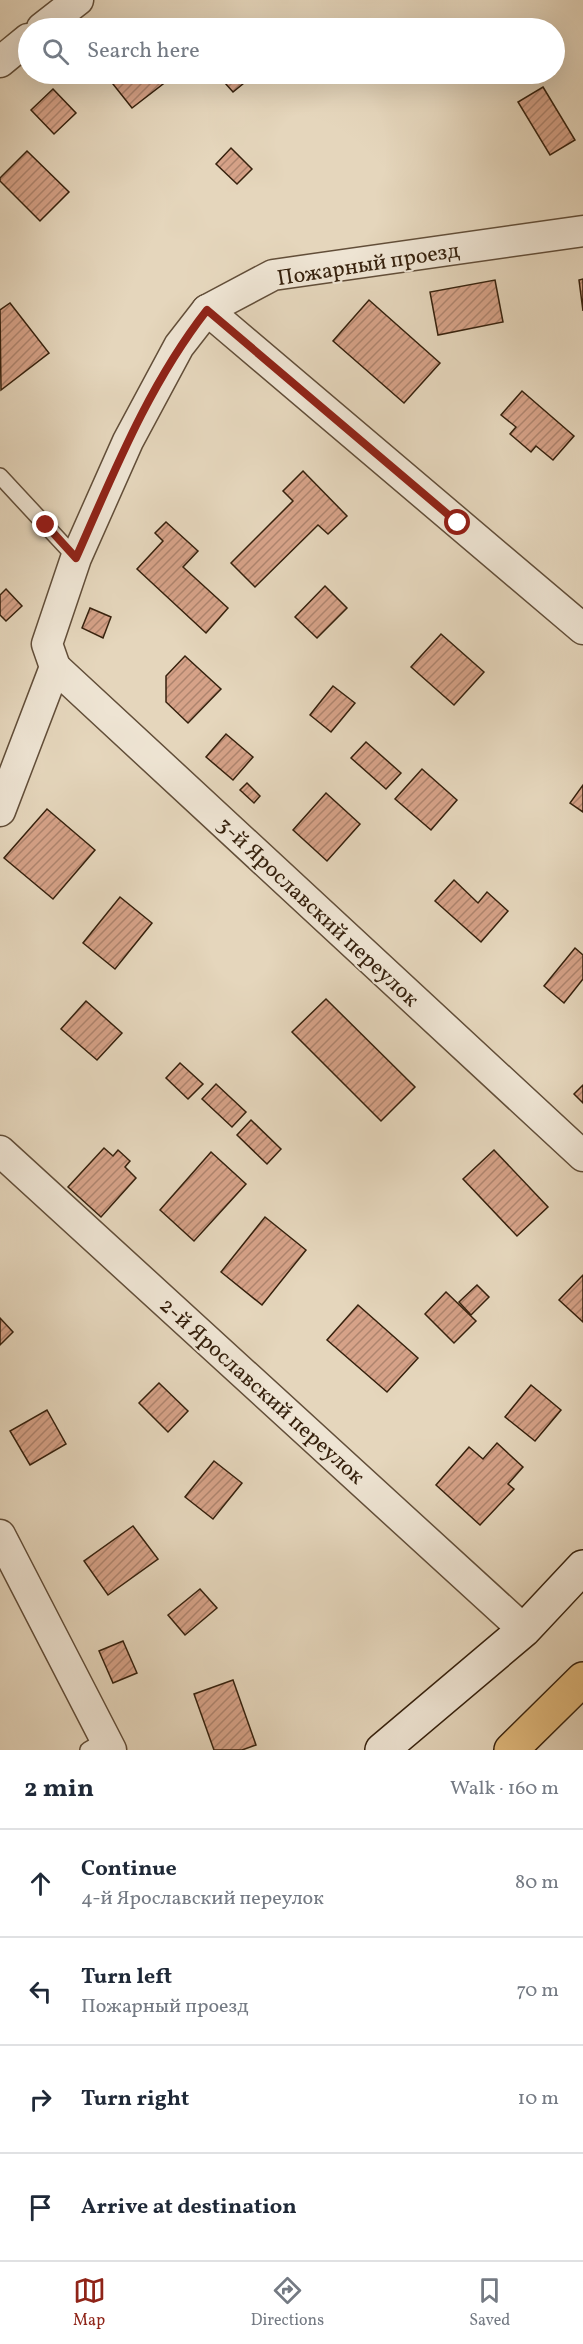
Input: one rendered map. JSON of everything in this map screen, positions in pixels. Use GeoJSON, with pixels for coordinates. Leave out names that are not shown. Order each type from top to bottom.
{"type":"FeatureCollection","features":[{"type":"Feature","properties":{"kind":"highway"},"geometry":{"type":"LineString","coordinates":[[511,1750],[583,1679]]}},
{"type":"Feature","properties":{"kind":"street"},"geometry":{"type":"LineString","coordinates":[[55,18],[78,0]]}},
{"type":"Feature","properties":{"kind":"street"},"geometry":{"type":"LineString","coordinates":[[0,62],[18,47]]}},
{"type":"Feature","properties":{"kind":"street","name":"Пожарный проезд"},"geometry":{"type":"LineString","coordinates":[[55,667],[47,644],[76,558],[128,441],[179,346],[207,310],[273,275],[583,231]]}},
{"type":"Feature","properties":{"kind":"street"},"geometry":{"type":"LineString","coordinates":[[207,310],[583,629]]}},
{"type":"Feature","properties":{"kind":"street"},"geometry":{"type":"LineString","coordinates":[[0,811],[55,667]]}},
{"type":"Feature","properties":{"kind":"street","name":"3-й Ярославский переулок"},"geometry":{"type":"LineString","coordinates":[[55,667],[583,1156]]}},
{"type":"Feature","properties":{"kind":"street","name":"2-й Ярославский переулок"},"geometry":{"type":"LineString","coordinates":[[0,1151],[524,1630]]}},
{"type":"Feature","properties":{"kind":"street"},"geometry":{"type":"LineString","coordinates":[[0,1535],[101,1747]]}},
{"type":"Feature","properties":{"kind":"street"},"geometry":{"type":"LineString","coordinates":[[382,1750],[524,1630],[583,1567]]}},
{"type":"Feature","properties":{"kind":"lane"},"geometry":{"type":"LineString","coordinates":[[0,476],[76,558]]}},
{"type":"Feature","properties":{"kind":"building"},"geometry":{"type":"Polygon","coordinates":[[[113,84],[163,84],[132,108],[113,84]]]}},
{"type":"Feature","properties":{"kind":"building"},"geometry":{"type":"Polygon","coordinates":[[[226,84],[243,84],[233,92],[226,84]]]}},
{"type":"Feature","properties":{"kind":"building"},"geometry":{"type":"Polygon","coordinates":[[[543,87],[575,140],[550,155],[518,102],[543,87]]]}},
{"type":"Feature","properties":{"kind":"building"},"geometry":{"type":"Polygon","coordinates":[[[53,89],[76,113],[54,134],[31,110],[53,89]]]}},
{"type":"Feature","properties":{"kind":"building"},"geometry":{"type":"Polygon","coordinates":[[[231,148],[252,169],[237,184],[216,164],[231,148]]]}},
{"type":"Feature","properties":{"kind":"building"},"geometry":{"type":"Polygon","coordinates":[[[27,151],[69,192],[40,221],[0,181],[0,178],[27,151]]]}},
{"type":"Feature","properties":{"kind":"building"},"geometry":{"type":"Polygon","coordinates":[[[583,279],[583,311],[579,280],[583,279]]]}},
{"type":"Feature","properties":{"kind":"building"},"geometry":{"type":"Polygon","coordinates":[[[495,280],[503,322],[438,335],[430,292],[495,280]]]}},
{"type":"Feature","properties":{"kind":"building"},"geometry":{"type":"Polygon","coordinates":[[[369,300],[440,363],[404,403],[333,341],[369,300]]]}},
{"type":"Feature","properties":{"kind":"building"},"geometry":{"type":"Polygon","coordinates":[[[10,303],[49,353],[1,390],[0,310],[10,303]]]}},
{"type":"Feature","properties":{"kind":"building"},"geometry":{"type":"Polygon","coordinates":[[[522,391],[574,436],[553,460],[536,446],[531,452],[510,434],[516,427],[501,415],[522,391]]]}},
{"type":"Feature","properties":{"kind":"building"},"geometry":{"type":"Polygon","coordinates":[[[303,471],[347,516],[328,534],[318,525],[255,587],[231,563],[293,501],[283,491],[303,471]]]}},
{"type":"Feature","properties":{"kind":"building"},"geometry":{"type":"Polygon","coordinates":[[[166,522],[198,551],[183,567],[228,608],[206,633],[137,569],[163,541],[155,533],[166,522]]]}},
{"type":"Feature","properties":{"kind":"building"},"geometry":{"type":"Polygon","coordinates":[[[325,586],[347,608],[317,638],[295,617],[325,586]]]}},
{"type":"Feature","properties":{"kind":"building"},"geometry":{"type":"Polygon","coordinates":[[[6,589],[22,606],[6,621],[0,615],[0,595],[6,589]]]}},
{"type":"Feature","properties":{"kind":"building"},"geometry":{"type":"Polygon","coordinates":[[[90,608],[111,617],[103,638],[82,628],[90,608]]]}},
{"type":"Feature","properties":{"kind":"building"},"geometry":{"type":"Polygon","coordinates":[[[441,634],[484,672],[454,705],[411,667],[441,634]]]}},
{"type":"Feature","properties":{"kind":"building"},"geometry":{"type":"Polygon","coordinates":[[[185,656],[221,689],[188,723],[166,702],[166,676],[185,656]]]}},
{"type":"Feature","properties":{"kind":"building"},"geometry":{"type":"Polygon","coordinates":[[[333,686],[355,703],[331,732],[310,715],[333,686]]]}},
{"type":"Feature","properties":{"kind":"building"},"geometry":{"type":"Polygon","coordinates":[[[226,734],[253,757],[233,780],[206,757],[226,734]]]}},
{"type":"Feature","properties":{"kind":"building"},"geometry":{"type":"Polygon","coordinates":[[[366,742],[401,773],[386,789],[351,758],[366,742]]]}},
{"type":"Feature","properties":{"kind":"building"},"geometry":{"type":"Polygon","coordinates":[[[422,769],[457,800],[431,830],[395,799],[422,769]]]}},
{"type":"Feature","properties":{"kind":"building"},"geometry":{"type":"Polygon","coordinates":[[[247,783],[260,796],[254,803],[240,790],[247,783]]]}},
{"type":"Feature","properties":{"kind":"building"},"geometry":{"type":"Polygon","coordinates":[[[583,785],[583,812],[570,803],[583,785]]]}},
{"type":"Feature","properties":{"kind":"building"},"geometry":{"type":"Polygon","coordinates":[[[326,793],[360,824],[327,861],[293,830],[326,793]]]}},
{"type":"Feature","properties":{"kind":"building"},"geometry":{"type":"Polygon","coordinates":[[[47,809],[95,850],[53,899],[4,858],[47,809]]]}},
{"type":"Feature","properties":{"kind":"building"},"geometry":{"type":"Polygon","coordinates":[[[454,880],[478,903],[487,892],[508,911],[481,942],[435,901],[454,880]]]}},
{"type":"Feature","properties":{"kind":"building"},"geometry":{"type":"Polygon","coordinates":[[[120,897],[152,923],[115,969],[83,943],[120,897]]]}},
{"type":"Feature","properties":{"kind":"building"},"geometry":{"type":"Polygon","coordinates":[[[575,948],[583,955],[583,979],[564,1003],[544,986],[575,948]]]}},
{"type":"Feature","properties":{"kind":"building"},"geometry":{"type":"Polygon","coordinates":[[[326,999],[415,1087],[381,1121],[292,1032],[326,999]]]}},
{"type":"Feature","properties":{"kind":"building"},"geometry":{"type":"Polygon","coordinates":[[[86,1001],[122,1033],[97,1060],[61,1029],[86,1001]]]}},
{"type":"Feature","properties":{"kind":"building"},"geometry":{"type":"Polygon","coordinates":[[[180,1063],[203,1084],[188,1099],[166,1078],[180,1063]]]}},
{"type":"Feature","properties":{"kind":"building"},"geometry":{"type":"Polygon","coordinates":[[[216,1084],[246,1112],[232,1127],[202,1099],[216,1084]]]}},
{"type":"Feature","properties":{"kind":"building"},"geometry":{"type":"Polygon","coordinates":[[[583,1085],[583,1103],[574,1094],[583,1085]]]}},
{"type":"Feature","properties":{"kind":"building"},"geometry":{"type":"Polygon","coordinates":[[[251,1120],[281,1149],[267,1164],[237,1135],[251,1120]]]}},
{"type":"Feature","properties":{"kind":"building"},"geometry":{"type":"Polygon","coordinates":[[[104,1148],[113,1156],[118,1150],[130,1161],[125,1167],[136,1178],[101,1217],[68,1187],[104,1148]]]}},
{"type":"Feature","properties":{"kind":"building"},"geometry":{"type":"Polygon","coordinates":[[[494,1150],[548,1207],[517,1236],[463,1179],[494,1150]]]}},
{"type":"Feature","properties":{"kind":"building"},"geometry":{"type":"Polygon","coordinates":[[[211,1152],[246,1184],[194,1241],[160,1210],[211,1152]]]}},
{"type":"Feature","properties":{"kind":"building"},"geometry":{"type":"Polygon","coordinates":[[[265,1217],[306,1250],[262,1305],[221,1272],[265,1217]]]}},
{"type":"Feature","properties":{"kind":"building"},"geometry":{"type":"Polygon","coordinates":[[[583,1275],[583,1322],[559,1300],[583,1275]]]}},
{"type":"Feature","properties":{"kind":"building"},"geometry":{"type":"Polygon","coordinates":[[[477,1285],[489,1297],[471,1315],[459,1302],[477,1285]]]}},
{"type":"Feature","properties":{"kind":"building"},"geometry":{"type":"Polygon","coordinates":[[[446,1292],[476,1321],[454,1343],[425,1314],[446,1292]]]}},
{"type":"Feature","properties":{"kind":"building"},"geometry":{"type":"Polygon","coordinates":[[[358,1305],[418,1358],[387,1392],[327,1340],[358,1305]]]}},
{"type":"Feature","properties":{"kind":"building"},"geometry":{"type":"Polygon","coordinates":[[[0,1318],[13,1332],[0,1345],[0,1318]]]}},
{"type":"Feature","properties":{"kind":"building"},"geometry":{"type":"Polygon","coordinates":[[[159,1383],[188,1411],[168,1432],[139,1403],[159,1383]]]}},
{"type":"Feature","properties":{"kind":"building"},"geometry":{"type":"Polygon","coordinates":[[[531,1385],[561,1410],[535,1441],[505,1417],[531,1385]]]}},
{"type":"Feature","properties":{"kind":"building"},"geometry":{"type":"Polygon","coordinates":[[[47,1410],[66,1444],[30,1465],[10,1431],[47,1410]]]}},
{"type":"Feature","properties":{"kind":"building"},"geometry":{"type":"Polygon","coordinates":[[[497,1443],[523,1467],[508,1484],[514,1489],[480,1525],[436,1485],[469,1447],[483,1459],[497,1443]]]}},
{"type":"Feature","properties":{"kind":"building"},"geometry":{"type":"Polygon","coordinates":[[[214,1461],[242,1483],[213,1519],[185,1497],[214,1461]]]}},
{"type":"Feature","properties":{"kind":"building"},"geometry":{"type":"Polygon","coordinates":[[[133,1526],[158,1559],[108,1595],[84,1561],[133,1526]]]}},
{"type":"Feature","properties":{"kind":"building"},"geometry":{"type":"Polygon","coordinates":[[[200,1589],[217,1608],[185,1635],[168,1615],[200,1589]]]}},
{"type":"Feature","properties":{"kind":"building"},"geometry":{"type":"Polygon","coordinates":[[[123,1641],[137,1673],[113,1683],[99,1651],[123,1641]]]}},
{"type":"Feature","properties":{"kind":"building"},"geometry":{"type":"Polygon","coordinates":[[[233,1680],[256,1745],[242,1750],[214,1750],[194,1694],[233,1680]]]}},
{"type":"Feature","properties":{"kind":"route"},"geometry":{"type":"LineString","coordinates":[[46,525],[76,558],[128,441],[179,346],[207,310],[458,523]]}}]}
